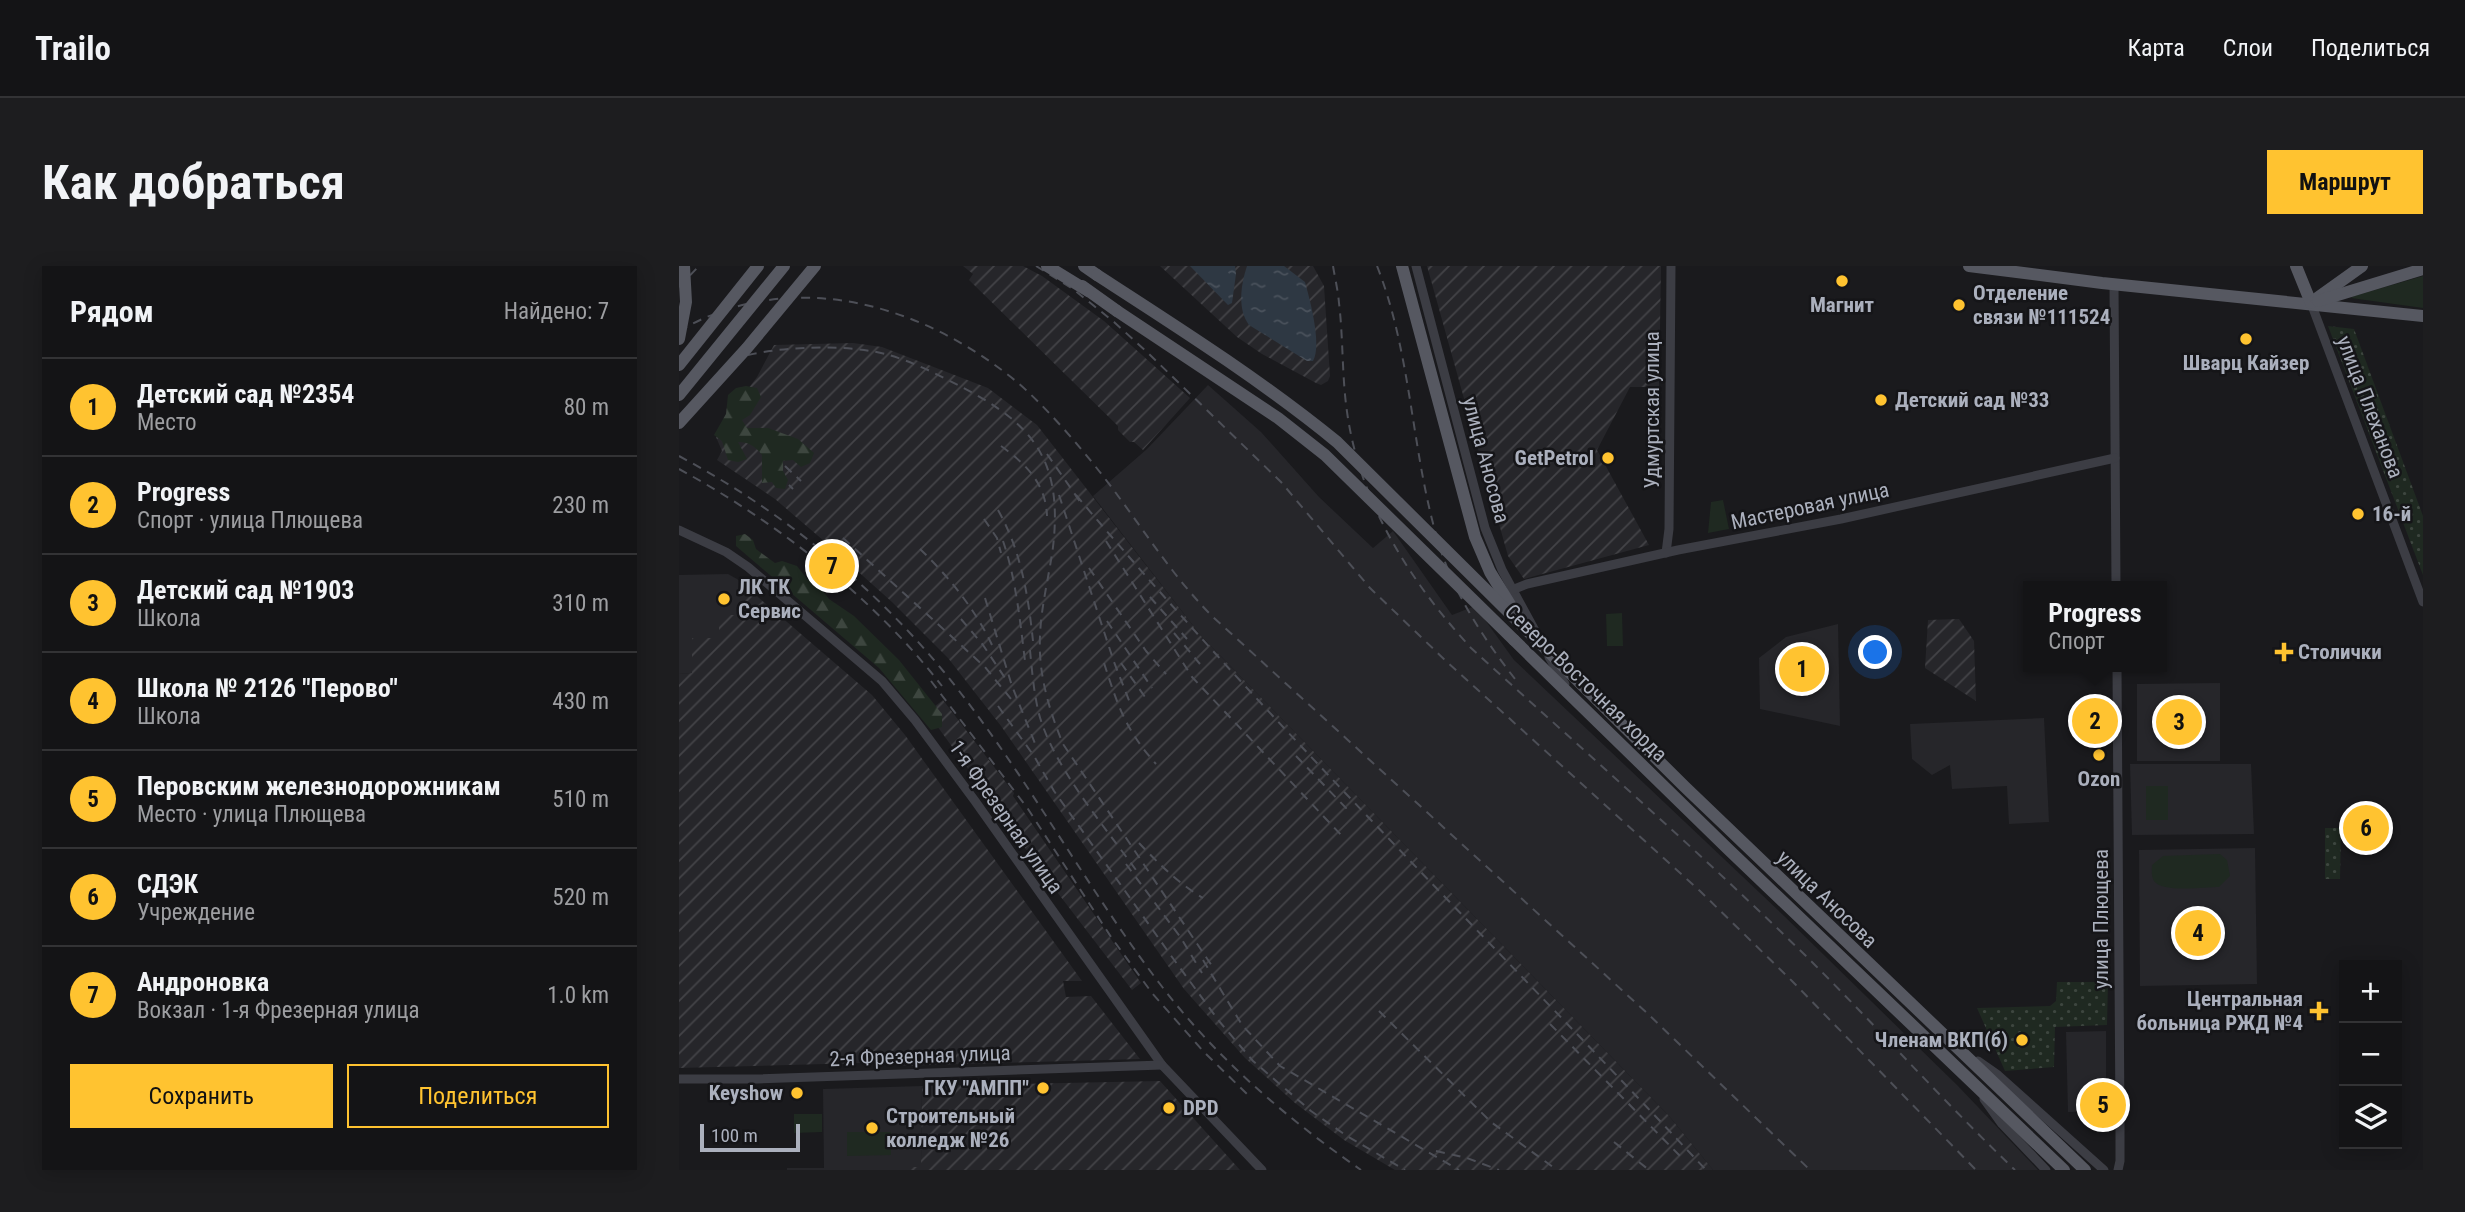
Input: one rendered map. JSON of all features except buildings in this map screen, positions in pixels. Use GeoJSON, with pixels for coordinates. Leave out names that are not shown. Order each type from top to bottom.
{"type":"FeatureCollection","features":[{"type":"Feature","properties":{"kind":"main road"},"geometry":{"type":"LineString","coordinates":[[679,339],[687,302],[684,266]]}},
{"type":"Feature","properties":{"kind":"main road"},"geometry":{"type":"LineString","coordinates":[[679,365],[758,266]]}},
{"type":"Feature","properties":{"kind":"main road"},"geometry":{"type":"LineString","coordinates":[[679,396],[784,266]]}},
{"type":"Feature","properties":{"kind":"main road"},"geometry":{"type":"LineString","coordinates":[[679,423],[740,356],[815,266]]}},
{"type":"Feature","properties":{"kind":"main road","name":"Северо-Восточная хорда"},"geometry":{"type":"LineString","coordinates":[[1047,266],[1278,418],[1354,481],[1719,840],[2066,1170]]}},
{"type":"Feature","properties":{"kind":"main road"},"geometry":{"type":"LineString","coordinates":[[1057,266],[1088,291]]}},
{"type":"Feature","properties":{"kind":"main road","name":"Северо-Восточная хорда"},"geometry":{"type":"LineString","coordinates":[[1402,266],[1475,537],[1500,589],[1526,628]]}},
{"type":"Feature","properties":{"kind":"main road"},"geometry":{"type":"LineString","coordinates":[[1969,266],[2423,316]]}},
{"type":"Feature","properties":{"kind":"main road","name":"улица Плеханова"},"geometry":{"type":"LineString","coordinates":[[2296,266],[2311,303]]}},
{"type":"Feature","properties":{"kind":"main road"},"geometry":{"type":"LineString","coordinates":[[2311,303],[2362,266]]}},
{"type":"Feature","properties":{"kind":"main road","name":"Северо-Восточная хорда"},"geometry":{"type":"LineString","coordinates":[[1089,269],[1289,403],[1336,442],[1705,805],[2084,1170]]}},
{"type":"Feature","properties":{"kind":"main road"},"geometry":{"type":"LineString","coordinates":[[2311,303],[2420,269]]}},
{"type":"Feature","properties":{"kind":"street","name":"улица Аносова"},"geometry":{"type":"LineString","coordinates":[[1416,266],[1485,528],[1512,590],[1574,696],[2066,1170]]}},
{"type":"Feature","properties":{"kind":"street","name":"Удмуртская улица"},"geometry":{"type":"LineString","coordinates":[[1666,553],[1669,529],[1671,266]]}},
{"type":"Feature","properties":{"kind":"street"},"geometry":{"type":"LineString","coordinates":[[2114,284],[2116,581]]}},
{"type":"Feature","properties":{"kind":"street","name":"улица Плеханова"},"geometry":{"type":"LineString","coordinates":[[2311,303],[2423,602]]}},
{"type":"Feature","properties":{"kind":"street","name":"Мастеровая улица"},"geometry":{"type":"LineString","coordinates":[[1512,590],[1527,584],[1666,553],[1853,516],[2115,458]]}},
{"type":"Feature","properties":{"kind":"street","name":"1-я Фрезерная улица"},"geometry":{"type":"LineString","coordinates":[[679,530],[726,552],[748,567],[882,681],[968,791],[1162,1065],[1262,1170]]}},
{"type":"Feature","properties":{"kind":"street","name":"улица Аносова"},"geometry":{"type":"LineString","coordinates":[[1547,653],[2084,1170]]}},
{"type":"Feature","properties":{"kind":"street","name":"улица Плющева"},"geometry":{"type":"LineString","coordinates":[[2117,672],[2120,1161],[2117,1170]]}},
{"type":"Feature","properties":{"kind":"street"},"geometry":{"type":"LineString","coordinates":[[1952,1043],[1998,1075],[2104,1170]]}},
{"type":"Feature","properties":{"kind":"street","name":"2-я Фрезерная улица"},"geometry":{"type":"LineString","coordinates":[[679,1079],[1162,1065]]}},
{"type":"Feature","properties":{"kind":"street"},"geometry":{"type":"LineString","coordinates":[[1971,1081],[2002,1124],[2046,1170]]}},
{"type":"Feature","properties":{"kind":"shaded area"},"geometry":{"type":"Polygon","coordinates":[[[963,266],[1023,266],[1042,276],[1104,321],[1190,398],[1143,450],[1130,442],[1118,430],[1118,426],[969,280],[973,274],[963,266]]]}},
{"type":"Feature","properties":{"kind":"shaded area"},"geometry":{"type":"Polygon","coordinates":[[[1160,266],[1313,266],[1324,286],[1330,376],[1328,381],[1321,385],[1316,383],[1262,354],[1237,337],[1160,266]]]}},
{"type":"Feature","properties":{"kind":"shaded area"},"geometry":{"type":"Polygon","coordinates":[[[1427,266],[1661,266],[1659,387],[1630,387],[1597,450],[1649,545],[1524,579],[1508,556],[1427,266]]]}},
{"type":"Feature","properties":{"kind":"shaded area"},"geometry":{"type":"Polygon","coordinates":[[[853,343],[882,347],[988,388],[1037,425],[1201,636],[1669,1116],[1713,1170],[1395,1170],[1344,1140],[1295,1103],[1245,1058],[1184,989],[1001,726],[948,658],[892,602],[775,499],[717,460],[722,451],[716,437],[757,377],[774,345],[853,343]]]}},
{"type":"Feature","properties":{"kind":"shaded area"},"geometry":{"type":"Polygon","coordinates":[[[1208,385],[1261,432],[1319,497],[1373,548],[1393,531],[1452,615],[1475,606],[1514,660],[1782,914],[1957,1085],[2038,1170],[1713,1170],[1669,1116],[1201,636],[1093,496],[1147,449],[1208,385]]]}},
{"type":"Feature","properties":{"kind":"shaded area"},"geometry":{"type":"Polygon","coordinates":[[[728,574],[737,579],[737,615],[692,673],[679,674],[679,575],[728,574]]]}},
{"type":"Feature","properties":{"kind":"shaded area"},"geometry":{"type":"Polygon","coordinates":[[[737,579],[872,695],[905,735],[1082,981],[1063,981],[1066,997],[1091,996],[1140,1059],[896,1066],[896,1062],[679,1068],[679,674],[692,673],[692,638],[719,638],[719,615],[737,615],[737,579]]]}},
{"type":"Feature","properties":{"kind":"shaded area"},"geometry":{"type":"Polygon","coordinates":[[[1959,619],[1974,641],[1976,701],[1925,668],[1928,620],[1959,619]]]}},
{"type":"Feature","properties":{"kind":"shaded area"},"geometry":{"type":"Polygon","coordinates":[[[1838,624],[1840,726],[1760,709],[1759,658],[1786,637],[1838,624]]]}},
{"type":"Feature","properties":{"kind":"shaded area"},"geometry":{"type":"Polygon","coordinates":[[[2220,683],[2220,761],[2137,761],[2137,684],[2220,683]]]}},
{"type":"Feature","properties":{"kind":"shaded area"},"geometry":{"type":"Polygon","coordinates":[[[943,700],[1014,793],[1013,796],[1141,983],[1132,990],[1051,884],[927,712],[943,700]]]}},
{"type":"Feature","properties":{"kind":"shaded area"},"geometry":{"type":"Polygon","coordinates":[[[2044,718],[2049,822],[2009,824],[2007,786],[1952,789],[1950,765],[1932,775],[1912,759],[1910,724],[2044,718]]]}},
{"type":"Feature","properties":{"kind":"shaded area"},"geometry":{"type":"Polygon","coordinates":[[[2130,764],[2251,764],[2254,834],[2132,835],[2130,764]]]}},
{"type":"Feature","properties":{"kind":"shaded area"},"geometry":{"type":"Polygon","coordinates":[[[2255,848],[2257,984],[2140,986],[2139,850],[2255,848]]]}},
{"type":"Feature","properties":{"kind":"shaded area"},"geometry":{"type":"Polygon","coordinates":[[[2106,1031],[2106,1111],[2068,1112],[2066,1032],[2106,1031]]]}},
{"type":"Feature","properties":{"kind":"shaded area"},"geometry":{"type":"Polygon","coordinates":[[[1160,1081],[1240,1170],[906,1170],[906,1167],[921,1167],[922,1086],[1160,1081]]]}},
{"type":"Feature","properties":{"kind":"shaded area","name":"Строительный колледж №26"},"geometry":{"type":"Polygon","coordinates":[[[922,1086],[921,1167],[906,1167],[906,1170],[787,1170],[824,1168],[823,1089],[922,1086]]]}},
{"type":"Feature","properties":{"kind":"green space"},"geometry":{"type":"Polygon","coordinates":[[[2423,276],[2423,308],[2351,298],[2354,296],[2423,276]]]}},
{"type":"Feature","properties":{"kind":"green space"},"geometry":{"type":"Polygon","coordinates":[[[2328,326],[2354,329],[2423,516],[2423,575],[2328,326]]]}},
{"type":"Feature","properties":{"kind":"green space"},"geometry":{"type":"Polygon","coordinates":[[[736,388],[757,388],[761,397],[750,415],[742,420],[747,428],[768,428],[798,439],[814,453],[810,463],[801,467],[793,460],[783,461],[783,471],[788,480],[785,489],[776,488],[772,482],[762,483],[762,455],[754,447],[738,442],[747,459],[738,462],[728,460],[722,441],[714,435],[726,414],[728,395],[736,388]]]}},
{"type":"Feature","properties":{"kind":"green space"},"geometry":{"type":"Polygon","coordinates":[[[1723,500],[1729,529],[1708,533],[1711,502],[1723,500]]]}},
{"type":"Feature","properties":{"kind":"green space"},"geometry":{"type":"Polygon","coordinates":[[[745,534],[753,540],[756,549],[775,563],[782,561],[797,566],[807,579],[817,583],[829,599],[854,616],[899,660],[942,714],[942,727],[931,730],[879,668],[736,546],[736,536],[745,534]]]}},
{"type":"Feature","properties":{"kind":"green space"},"geometry":{"type":"Polygon","coordinates":[[[1622,613],[1623,646],[1607,646],[1606,614],[1622,613]]]}},
{"type":"Feature","properties":{"kind":"green space"},"geometry":{"type":"Polygon","coordinates":[[[2146,786],[2168,786],[2168,820],[2146,820],[2146,786]]]}},
{"type":"Feature","properties":{"kind":"green space"},"geometry":{"type":"Polygon","coordinates":[[[2325,828],[2341,828],[2340,879],[2325,879],[2325,828]]]}},
{"type":"Feature","properties":{"kind":"green space"},"geometry":{"type":"Polygon","coordinates":[[[2220,854],[2227,860],[2230,876],[2219,887],[2174,888],[2159,885],[2153,879],[2152,865],[2163,856],[2220,854]]]}},
{"type":"Feature","properties":{"kind":"green space"},"geometry":{"type":"Polygon","coordinates":[[[2057,982],[2108,982],[2107,1025],[2055,1027],[2054,1067],[2005,1071],[1977,1008],[2050,1006],[2056,1001],[2057,982]]]}},
{"type":"Feature","properties":{"kind":"green space"},"geometry":{"type":"Polygon","coordinates":[[[794,1114],[822,1114],[822,1132],[794,1133],[794,1114]]]}},
{"type":"Feature","properties":{"kind":"green space"},"geometry":{"type":"Polygon","coordinates":[[[847,1132],[891,1132],[891,1155],[847,1156],[847,1132]]]}},
{"type":"Feature","properties":{"kind":"water"},"geometry":{"type":"Polygon","coordinates":[[[1190,266],[1235,266],[1232,303],[1228,305],[1190,266]]]}},
{"type":"Feature","properties":{"kind":"water"},"geometry":{"type":"Polygon","coordinates":[[[1247,266],[1284,266],[1305,282],[1316,334],[1313,361],[1307,361],[1249,325],[1242,304],[1247,266]]]}},
{"type":"Feature","properties":{"kind":"railway"},"geometry":{"type":"LineString","coordinates":[[679,287],[699,266]]}},
{"type":"Feature","properties":{"kind":"railway"},"geometry":{"type":"LineString","coordinates":[[1036,266],[1073,289],[1147,352],[1281,482],[1370,588],[1446,661],[1700,891],[1792,981],[1976,1170]]}},
{"type":"Feature","properties":{"kind":"railway"},"geometry":{"type":"LineString","coordinates":[[1333,266],[1340,315],[1346,404],[1361,473],[1389,536],[1426,594],[1471,648],[1769,921],[2015,1170]]}},
{"type":"Feature","properties":{"kind":"railway"},"geometry":{"type":"LineString","coordinates":[[1377,266],[1398,336],[1423,480],[1441,551],[1472,618],[1515,679]]}},
{"type":"Feature","properties":{"kind":"railway"},"geometry":{"type":"LineString","coordinates":[[679,331],[722,311],[766,300],[810,298],[854,303],[897,314],[980,354],[1017,382],[1081,449],[1182,583],[1213,617],[1647,1013],[1810,1170]]}},
{"type":"Feature","properties":{"kind":"railway"},"geometry":{"type":"LineString","coordinates":[[748,355],[819,348],[856,349],[889,355],[926,369],[976,395],[1019,425],[1034,443],[1045,463],[1052,487],[1055,514],[1040,636],[1045,691],[1053,718],[1063,744],[1212,966]]}},
{"type":"Feature","properties":{"kind":"railway"},"geometry":{"type":"LineString","coordinates":[[1001,446],[1019,460],[1039,485],[1047,516]]}},
{"type":"Feature","properties":{"kind":"railway"},"geometry":{"type":"LineString","coordinates":[[1047,454],[1081,503]]}},
{"type":"Feature","properties":{"kind":"railway"},"geometry":{"type":"LineString","coordinates":[[679,456],[753,500],[822,551],[886,608],[916,639],[1001,748],[1132,946],[1182,1011],[1204,1037],[1253,1085],[1361,1170]]}},
{"type":"Feature","properties":{"kind":"railway"},"geometry":{"type":"LineString","coordinates":[[785,466],[801,481]]}},
{"type":"Feature","properties":{"kind":"railway"},"geometry":{"type":"LineString","coordinates":[[679,469],[752,513],[822,564],[886,622],[942,686]]}},
{"type":"Feature","properties":{"kind":"railway"},"geometry":{"type":"LineString","coordinates":[[789,485],[793,489]]}},
{"type":"Feature","properties":{"kind":"railway"},"geometry":{"type":"LineString","coordinates":[[1059,495],[1130,703]]}},
{"type":"Feature","properties":{"kind":"railway"},"geometry":{"type":"LineString","coordinates":[[1076,495],[1307,753],[1706,1170]]}},
{"type":"Feature","properties":{"kind":"railway"},"geometry":{"type":"LineString","coordinates":[[998,510],[1006,525],[1022,573],[1033,641]]}},
{"type":"Feature","properties":{"kind":"railway"},"geometry":{"type":"LineString","coordinates":[[984,519],[997,538],[1001,553]]}},
{"type":"Feature","properties":{"kind":"railway"},"geometry":{"type":"LineString","coordinates":[[843,538],[985,667],[1011,699]]}},
{"type":"Feature","properties":{"kind":"railway"},"geometry":{"type":"LineString","coordinates":[[1003,541],[1014,585],[1025,661]]}},
{"type":"Feature","properties":{"kind":"railway"},"geometry":{"type":"LineString","coordinates":[[1106,541],[1192,677],[1343,837]]}},
{"type":"Feature","properties":{"kind":"railway"},"geometry":{"type":"LineString","coordinates":[[920,549],[961,594],[992,645]]}},
{"type":"Feature","properties":{"kind":"railway"},"geometry":{"type":"LineString","coordinates":[[1089,568],[1146,651],[1166,674]]}},
{"type":"Feature","properties":{"kind":"railway"},"geometry":{"type":"LineString","coordinates":[[1150,597],[1187,639]]}},
{"type":"Feature","properties":{"kind":"railway"},"geometry":{"type":"LineString","coordinates":[[985,598],[1012,686],[1036,746]]}},
{"type":"Feature","properties":{"kind":"railway"},"geometry":{"type":"LineString","coordinates":[[961,619],[1005,678]]}},
{"type":"Feature","properties":{"kind":"railway"},"geometry":{"type":"LineString","coordinates":[[1107,621],[1152,688]]}},
{"type":"Feature","properties":{"kind":"railway"},"geometry":{"type":"LineString","coordinates":[[1174,633],[1200,664]]}},
{"type":"Feature","properties":{"kind":"railway"},"geometry":{"type":"LineString","coordinates":[[1030,650],[1034,690],[1046,734],[1067,775],[1136,870]]}},
{"type":"Feature","properties":{"kind":"railway"},"geometry":{"type":"LineString","coordinates":[[1104,663],[1124,716],[1137,740],[1156,764]]}},
{"type":"Feature","properties":{"kind":"railway"},"geometry":{"type":"LineString","coordinates":[[1121,663],[1145,697]]}},
{"type":"Feature","properties":{"kind":"railway"},"geometry":{"type":"LineString","coordinates":[[931,681],[1028,809],[1111,937],[1152,993],[1203,1051],[1250,1097]]}},
{"type":"Feature","properties":{"kind":"railway"},"geometry":{"type":"LineString","coordinates":[[998,706],[1034,756],[1054,791],[1172,957],[1219,1021],[1253,1061],[1311,1111],[1405,1170]]}},
{"type":"Feature","properties":{"kind":"railway"},"geometry":{"type":"LineString","coordinates":[[1296,756],[1347,809]]}},
{"type":"Feature","properties":{"kind":"railway"},"geometry":{"type":"LineString","coordinates":[[1139,843],[1177,880],[1203,898]]}},
{"type":"Feature","properties":{"kind":"railway"},"geometry":{"type":"LineString","coordinates":[[1126,864],[1181,938],[1202,973]]}},
{"type":"Feature","properties":{"kind":"railway"},"geometry":{"type":"LineString","coordinates":[[1203,960],[1242,1025],[1280,1066],[1459,1170]]}},
{"type":"Feature","properties":{"kind":"railway"},"geometry":{"type":"LineString","coordinates":[[1379,1011],[1491,1122],[1557,1170]]}},
{"type":"Feature","properties":{"kind":"railway"},"geometry":{"type":"LineString","coordinates":[[1550,1024],[1681,1157]]}},
{"type":"Feature","properties":{"kind":"railway"},"geometry":{"type":"LineString","coordinates":[[1614,1142],[1649,1170]]}},
{"type":"Feature","properties":{"kind":"railway"},"geometry":{"type":"LineString","coordinates":[[1436,1151],[1467,1158],[1499,1170]]}},
{"type":"Feature","properties":{"kind":"place","name":"Магнит"},"geometry":{"type":"Point","coordinates":[1842,281]}},
{"type":"Feature","properties":{"kind":"place","name":"Отделение связи №111524"},"geometry":{"type":"Point","coordinates":[1959,305]}},
{"type":"Feature","properties":{"kind":"place","name":"Шварц Кайзер"},"geometry":{"type":"Point","coordinates":[2246,339]}},
{"type":"Feature","properties":{"kind":"place","name":"Детский сад №33"},"geometry":{"type":"Point","coordinates":[1881,400]}},
{"type":"Feature","properties":{"kind":"place","name":"GetPetrol"},"geometry":{"type":"Point","coordinates":[1608,458]}},
{"type":"Feature","properties":{"kind":"place","name":"16-й"},"geometry":{"type":"Point","coordinates":[2358,514]}},
{"type":"Feature","properties":{"kind":"place","name":"Андроновка"},"geometry":{"type":"Point","coordinates":[832,566]}},
{"type":"Feature","properties":{"kind":"place","name":"ЛК ТК Сервис"},"geometry":{"type":"Point","coordinates":[724,599]}},
{"type":"Feature","properties":{"kind":"place","name":"Столички"},"geometry":{"type":"Point","coordinates":[2284,652]}},
{"type":"Feature","properties":{"kind":"place","name":"Детский сад №2354"},"geometry":{"type":"Point","coordinates":[1802,669]}},
{"type":"Feature","properties":{"kind":"place","name":"Progress"},"geometry":{"type":"Point","coordinates":[2095,721]}},
{"type":"Feature","properties":{"kind":"place","name":"Детский сад №1903"},"geometry":{"type":"Point","coordinates":[2179,722]}},
{"type":"Feature","properties":{"kind":"place","name":"Ozon"},"geometry":{"type":"Point","coordinates":[2099,755]}},
{"type":"Feature","properties":{"kind":"place","name":"СДЭК"},"geometry":{"type":"Point","coordinates":[2366,828]}},
{"type":"Feature","properties":{"kind":"place","name":"Школа № 2126 \"Перово\""},"geometry":{"type":"Point","coordinates":[2198,933]}},
{"type":"Feature","properties":{"kind":"place","name":"Центральная больница РЖД №4"},"geometry":{"type":"Point","coordinates":[2319,1011]}},
{"type":"Feature","properties":{"kind":"place","name":"Членам ВКП(б)"},"geometry":{"type":"Point","coordinates":[2022,1040]}},
{"type":"Feature","properties":{"kind":"place","name":"ГКУ \"АМПП\""},"geometry":{"type":"Point","coordinates":[1043,1088]}},
{"type":"Feature","properties":{"kind":"place","name":"Keyshow"},"geometry":{"type":"Point","coordinates":[797,1093]}},
{"type":"Feature","properties":{"kind":"place","name":"Перовским железнодорожникам"},"geometry":{"type":"Point","coordinates":[2103,1105]}},
{"type":"Feature","properties":{"kind":"place","name":"DPD"},"geometry":{"type":"Point","coordinates":[1169,1108]}},
{"type":"Feature","properties":{"kind":"place","name":"Строительный колледж №26"},"geometry":{"type":"Point","coordinates":[872,1128]}}]}
